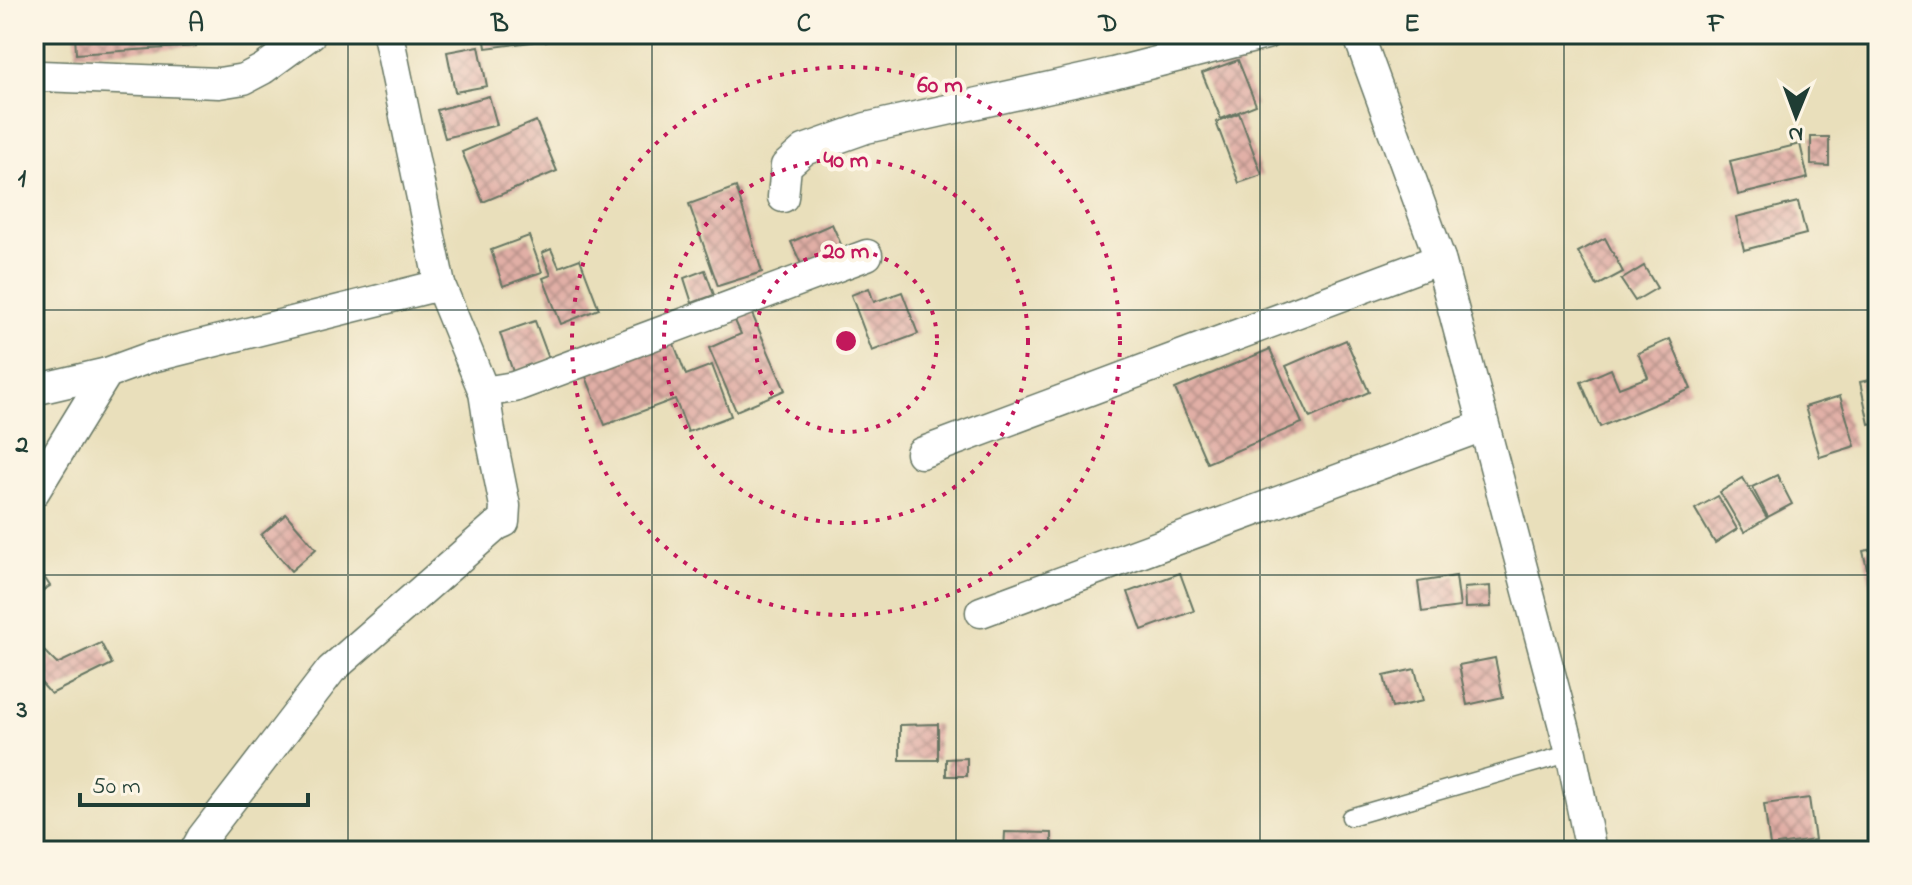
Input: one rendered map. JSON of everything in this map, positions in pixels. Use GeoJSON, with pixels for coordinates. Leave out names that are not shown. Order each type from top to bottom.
{"type":"FeatureCollection","features":[{"type":"Feature","properties":{"kind":"street"},"geometry":{"type":"LineString","coordinates":[[41,76],[219,83],[244,79],[263,69],[311,34]]}},
{"type":"Feature","properties":{"kind":"street"},"geometry":{"type":"LineString","coordinates":[[195,851],[331,670],[504,522],[505,506],[484,392],[440,285],[388,34]]}},
{"type":"Feature","properties":{"kind":"street"},"geometry":{"type":"LineString","coordinates":[[783,197],[786,166],[804,150],[866,128],[1113,73],[1266,34]]}},
{"type":"Feature","properties":{"kind":"street"},"geometry":{"type":"LineString","coordinates":[[1358,34],[1440,259],[1571,753],[1591,851]]}},
{"type":"Feature","properties":{"kind":"street"},"geometry":{"type":"LineString","coordinates":[[484,392],[514,387],[867,255]]}},
{"type":"Feature","properties":{"kind":"street"},"geometry":{"type":"LineString","coordinates":[[921,453],[1440,259]]}},
{"type":"Feature","properties":{"kind":"street"},"geometry":{"type":"LineString","coordinates":[[34,390],[107,373],[148,358],[440,285]]}},
{"type":"Feature","properties":{"kind":"street"},"geometry":{"type":"LineString","coordinates":[[34,492],[107,373]]}},
{"type":"Feature","properties":{"kind":"street"},"geometry":{"type":"LineString","coordinates":[[981,612],[1483,426]]}},
{"type":"Feature","properties":{"kind":"lane"},"geometry":{"type":"LineString","coordinates":[[1350,817],[1571,753]]}},
{"type":"Feature","properties":{"kind":"building"},"geometry":{"type":"Polygon","coordinates":[[[75,34],[195,34],[196,46],[76,54],[75,34]]]}},
{"type":"Feature","properties":{"kind":"building"},"geometry":{"type":"Polygon","coordinates":[[[484,34],[531,34],[532,42],[486,48],[484,34]]]}},
{"type":"Feature","properties":{"kind":"building"},"geometry":{"type":"Polygon","coordinates":[[[543,34],[568,34],[546,42],[543,34]]]}},
{"type":"Feature","properties":{"kind":"building"},"geometry":{"type":"Polygon","coordinates":[[[479,46],[487,86],[455,92],[447,52],[479,46]]]}},
{"type":"Feature","properties":{"kind":"building"},"geometry":{"type":"Polygon","coordinates":[[[1238,60],[1256,105],[1221,119],[1202,73],[1238,60]]]}},
{"type":"Feature","properties":{"kind":"building"},"geometry":{"type":"Polygon","coordinates":[[[489,96],[497,125],[445,138],[437,110],[489,96]]]}},
{"type":"Feature","properties":{"kind":"building"},"geometry":{"type":"Polygon","coordinates":[[[1239,113],[1262,175],[1239,183],[1216,122],[1239,113]]]}},
{"type":"Feature","properties":{"kind":"building"},"geometry":{"type":"Polygon","coordinates":[[[536,121],[557,171],[483,202],[462,152],[536,121]]]}},
{"type":"Feature","properties":{"kind":"building"},"geometry":{"type":"Polygon","coordinates":[[[1811,137],[1829,137],[1829,166],[1811,165],[1811,137]]]}},
{"type":"Feature","properties":{"kind":"building"},"geometry":{"type":"Polygon","coordinates":[[[1800,144],[1808,178],[1738,195],[1730,161],[1800,144]]]}},
{"type":"Feature","properties":{"kind":"building"},"geometry":{"type":"Polygon","coordinates":[[[1872,184],[1878,184],[1878,218],[1875,218],[1872,184]]]}},
{"type":"Feature","properties":{"kind":"building"},"geometry":{"type":"Polygon","coordinates":[[[736,187],[762,272],[718,286],[689,204],[736,187]]]}},
{"type":"Feature","properties":{"kind":"building"},"geometry":{"type":"Polygon","coordinates":[[[1798,202],[1806,234],[1744,250],[1736,217],[1798,202]]]}},
{"type":"Feature","properties":{"kind":"building"},"geometry":{"type":"Polygon","coordinates":[[[832,224],[843,249],[802,266],[791,242],[832,224]]]}},
{"type":"Feature","properties":{"kind":"building"},"geometry":{"type":"Polygon","coordinates":[[[529,236],[542,272],[503,286],[491,250],[529,236]]]}},
{"type":"Feature","properties":{"kind":"building"},"geometry":{"type":"Polygon","coordinates":[[[1605,238],[1623,272],[1597,286],[1578,252],[1605,238]]]}},
{"type":"Feature","properties":{"kind":"building"},"geometry":{"type":"Polygon","coordinates":[[[551,249],[559,267],[580,259],[599,309],[561,324],[543,278],[551,275],[542,253],[551,249]]]}},
{"type":"Feature","properties":{"kind":"building"},"geometry":{"type":"Polygon","coordinates":[[[1644,266],[1657,288],[1635,301],[1621,280],[1644,266]]]}},
{"type":"Feature","properties":{"kind":"building"},"geometry":{"type":"Polygon","coordinates":[[[705,270],[714,295],[692,303],[684,278],[705,270]]]}},
{"type":"Feature","properties":{"kind":"building"},"geometry":{"type":"Polygon","coordinates":[[[869,288],[874,302],[902,292],[918,334],[872,351],[851,295],[869,288]]]}},
{"type":"Feature","properties":{"kind":"building"},"geometry":{"type":"Polygon","coordinates":[[[749,307],[785,390],[736,411],[709,348],[741,334],[732,314],[749,307]]]}},
{"type":"Feature","properties":{"kind":"building"},"geometry":{"type":"Polygon","coordinates":[[[535,321],[549,359],[513,372],[500,333],[535,321]]]}},
{"type":"Feature","properties":{"kind":"building"},"geometry":{"type":"Polygon","coordinates":[[[671,336],[686,375],[712,365],[731,416],[688,432],[675,399],[605,425],[583,369],[671,336]]]}},
{"type":"Feature","properties":{"kind":"building"},"geometry":{"type":"Polygon","coordinates":[[[1670,339],[1691,389],[1600,427],[1581,382],[1611,369],[1619,388],[1648,377],[1638,353],[1670,339]]]}},
{"type":"Feature","properties":{"kind":"building"},"geometry":{"type":"Polygon","coordinates":[[[1346,340],[1369,392],[1310,418],[1286,366],[1346,340]]]}},
{"type":"Feature","properties":{"kind":"building"},"geometry":{"type":"Polygon","coordinates":[[[1270,349],[1302,423],[1207,463],[1175,389],[1270,349]]]}},
{"type":"Feature","properties":{"kind":"building"},"geometry":{"type":"Polygon","coordinates":[[[1878,378],[1878,422],[1869,424],[1860,382],[1878,378]]]}},
{"type":"Feature","properties":{"kind":"building"},"geometry":{"type":"Polygon","coordinates":[[[1840,396],[1855,446],[1820,457],[1805,407],[1840,396]]]}},
{"type":"Feature","properties":{"kind":"building"},"geometry":{"type":"Polygon","coordinates":[[[1777,475],[1792,504],[1768,517],[1752,487],[1777,475]]]}},
{"type":"Feature","properties":{"kind":"building"},"geometry":{"type":"Polygon","coordinates":[[[1743,478],[1767,518],[1744,532],[1720,492],[1743,478]]]}},
{"type":"Feature","properties":{"kind":"building"},"geometry":{"type":"Polygon","coordinates":[[[1718,496],[1737,529],[1715,543],[1695,509],[1718,496]]]}},
{"type":"Feature","properties":{"kind":"building"},"geometry":{"type":"Polygon","coordinates":[[[286,514],[316,549],[291,571],[261,535],[286,514]]]}},
{"type":"Feature","properties":{"kind":"building"},"geometry":{"type":"Polygon","coordinates":[[[1878,548],[1878,599],[1874,600],[1863,551],[1878,548]]]}},
{"type":"Feature","properties":{"kind":"building"},"geometry":{"type":"Polygon","coordinates":[[[40,571],[50,586],[34,596],[34,573],[40,571]]]}},
{"type":"Feature","properties":{"kind":"building"},"geometry":{"type":"Polygon","coordinates":[[[1180,573],[1194,611],[1142,630],[1128,592],[1180,573]]]}},
{"type":"Feature","properties":{"kind":"building"},"geometry":{"type":"Polygon","coordinates":[[[1456,576],[1460,607],[1422,612],[1418,582],[1456,576]]]}},
{"type":"Feature","properties":{"kind":"building"},"geometry":{"type":"Polygon","coordinates":[[[1490,586],[1491,607],[1465,608],[1464,588],[1490,586]]]}},
{"type":"Feature","properties":{"kind":"building"},"geometry":{"type":"Polygon","coordinates":[[[36,643],[57,664],[101,643],[112,664],[51,694],[34,675],[36,643]]]}},
{"type":"Feature","properties":{"kind":"building"},"geometry":{"type":"Polygon","coordinates":[[[1495,658],[1503,697],[1467,705],[1459,665],[1495,658]]]}},
{"type":"Feature","properties":{"kind":"building"},"geometry":{"type":"Polygon","coordinates":[[[1415,669],[1423,701],[1392,708],[1384,676],[1415,669]]]}},
{"type":"Feature","properties":{"kind":"building"},"geometry":{"type":"Polygon","coordinates":[[[938,724],[938,760],[900,760],[900,725],[938,724]]]}},
{"type":"Feature","properties":{"kind":"building"},"geometry":{"type":"Polygon","coordinates":[[[967,758],[967,776],[946,776],[946,759],[967,758]]]}},
{"type":"Feature","properties":{"kind":"building"},"geometry":{"type":"Polygon","coordinates":[[[1809,798],[1815,840],[1770,846],[1764,804],[1809,798]]]}},
{"type":"Feature","properties":{"kind":"building"},"geometry":{"type":"Polygon","coordinates":[[[1005,832],[1052,833],[1052,851],[1004,851],[1005,832]]]}}]}
